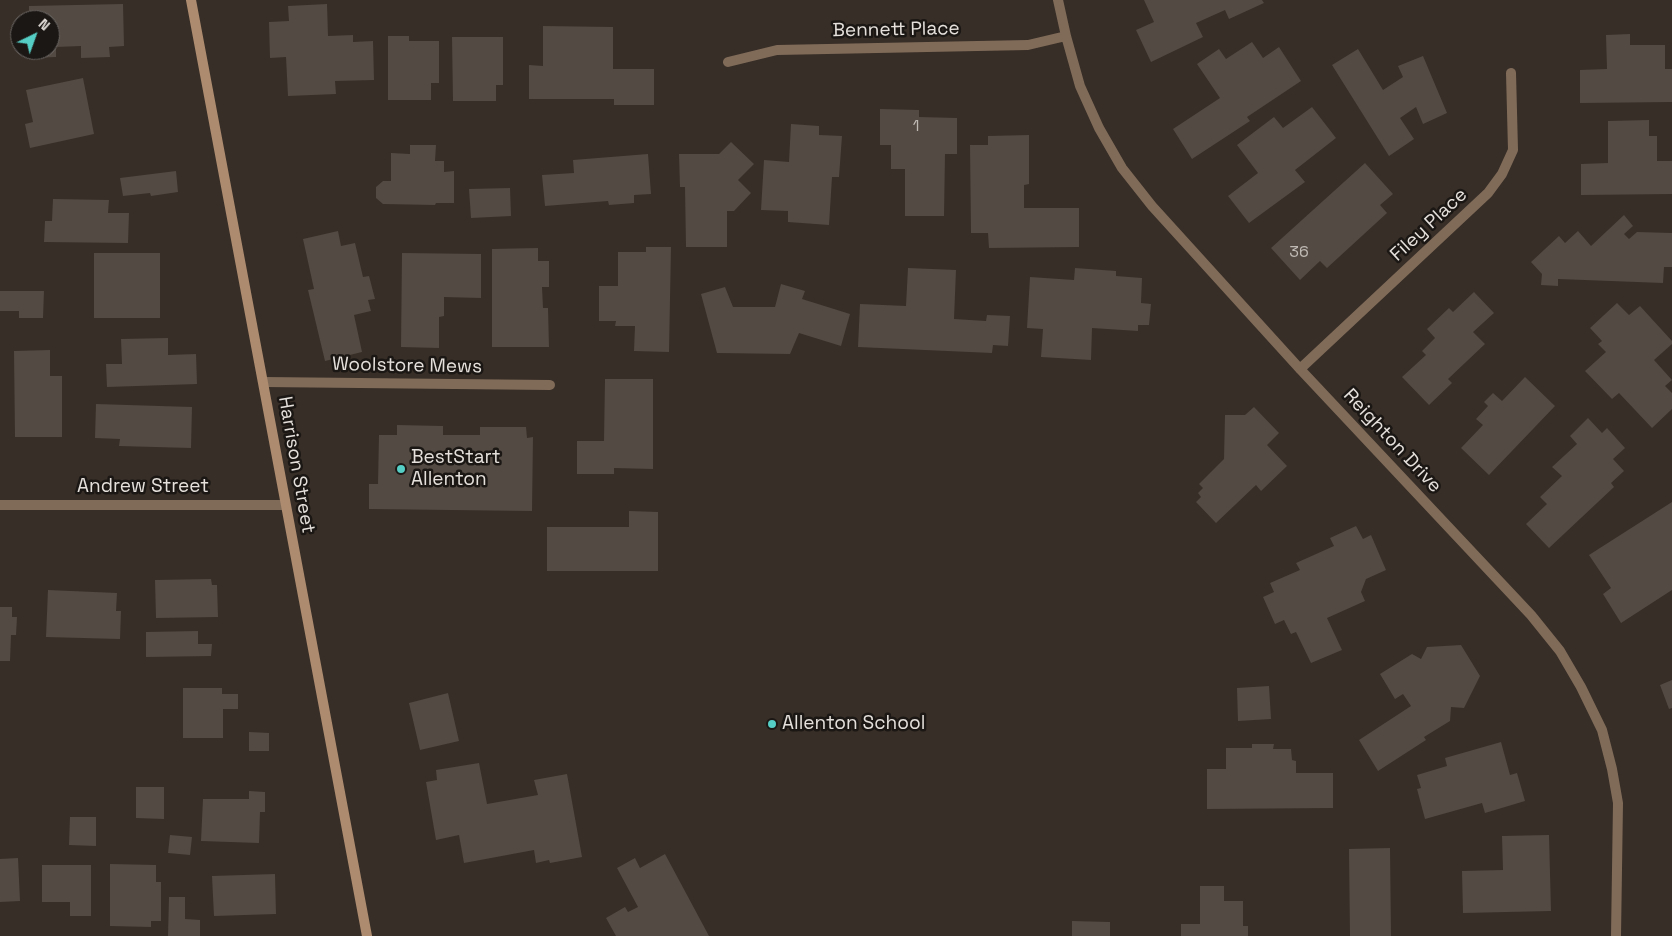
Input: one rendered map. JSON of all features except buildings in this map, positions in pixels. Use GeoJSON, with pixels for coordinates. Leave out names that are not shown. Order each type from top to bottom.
{"type":"FeatureCollection","features":[{"type":"Feature","properties":{"kind":"street","name":"Harrison Street"},"geometry":{"type":"LineString","coordinates":[[191,0],[367,936]]}},
{"type":"Feature","properties":{"kind":"street","name":"Reighton Drive"},"geometry":{"type":"LineString","coordinates":[[1058,0],[1080,86],[1099,128],[1122,168],[1152,206],[1300,369],[1531,614],[1560,651],[1581,687],[1602,730],[1612,769],[1618,803],[1616,936]]}},
{"type":"Feature","properties":{"kind":"street","name":"Bennett Place"},"geometry":{"type":"LineString","coordinates":[[728,62],[777,50],[1028,45],[1066,36]]}},
{"type":"Feature","properties":{"kind":"street","name":"Filey Place"},"geometry":{"type":"LineString","coordinates":[[1300,369],[1488,193],[1502,174],[1513,150],[1511,73]]}},
{"type":"Feature","properties":{"kind":"street","name":"Woolstore Mews"},"geometry":{"type":"LineString","coordinates":[[264,382],[550,385]]}},
{"type":"Feature","properties":{"kind":"street","name":"Andrew Street"},"geometry":{"type":"LineString","coordinates":[[0,504],[285,505]]}},
{"type":"Feature","properties":{"kind":"place","name":"BestStart Allenton"},"geometry":{"type":"Point","coordinates":[401,469]}},
{"type":"Feature","properties":{"kind":"place","name":"Allenton School"},"geometry":{"type":"Point","coordinates":[772,724]}}]}
